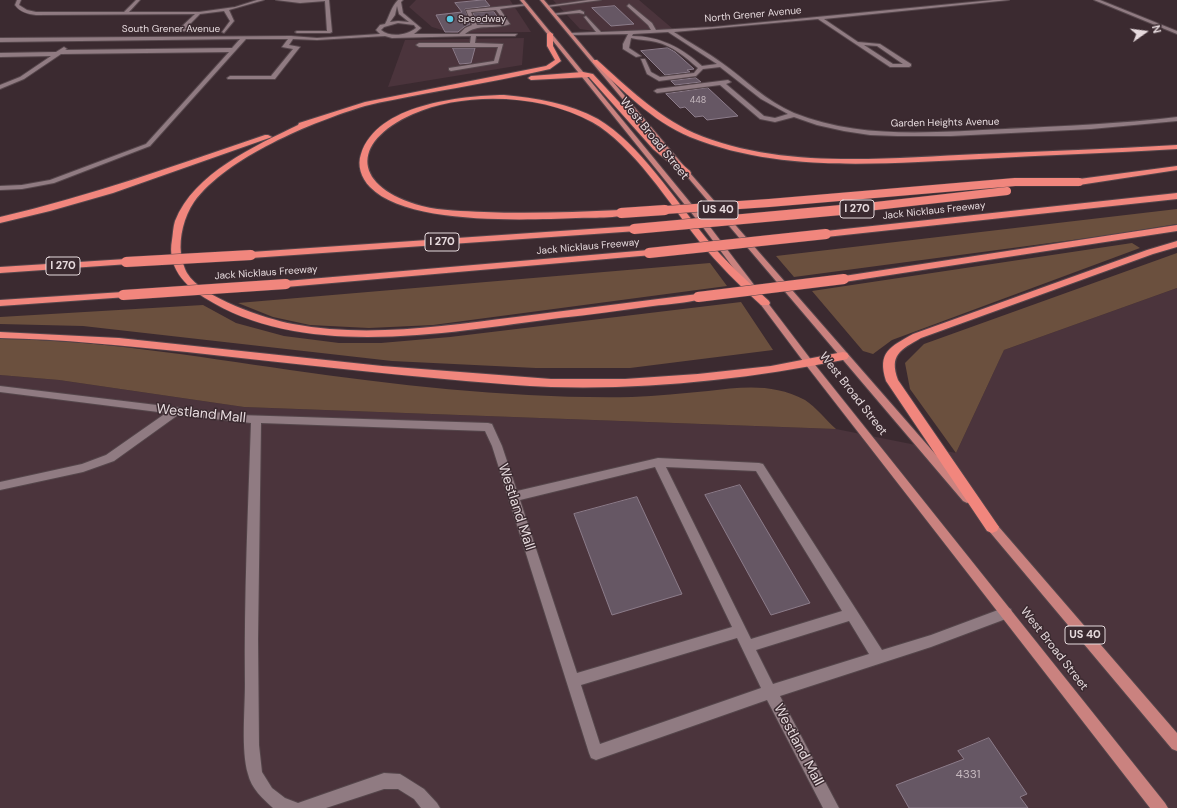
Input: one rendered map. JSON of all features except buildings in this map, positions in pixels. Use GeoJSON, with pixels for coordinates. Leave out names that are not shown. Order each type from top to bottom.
{"type":"FeatureCollection","features":[{"type":"Feature","properties":{"kind":"highway"},"geometry":{"type":"LineString","coordinates":[[0,220],[47,209],[110,191],[365,104],[554,66],[558,61],[550,46],[550,34]]}},
{"type":"Feature","properties":{"kind":"highway"},"geometry":{"type":"LineString","coordinates":[[595,61],[639,100],[672,124],[691,134],[717,144],[762,155],[843,161],[1177,147]]}},
{"type":"Feature","properties":{"kind":"highway"},"geometry":{"type":"LineString","coordinates":[[454,85],[583,74],[592,75],[656,147],[687,173]]}},
{"type":"Feature","properties":{"kind":"highway"},"geometry":{"type":"LineString","coordinates":[[765,303],[722,262],[624,142],[596,121],[575,110],[546,102],[519,98],[486,98],[447,103],[423,109],[397,120],[374,136],[366,144],[362,154],[361,164],[365,175],[374,187],[409,205],[439,212],[517,217],[621,213],[777,202],[1015,182],[1084,181]]}},
{"type":"Feature","properties":{"kind":"highway"},"geometry":{"type":"LineString","coordinates":[[309,123],[264,145],[219,173],[195,194],[183,214],[176,236],[176,254],[183,275],[208,296],[236,310],[268,322],[322,332],[366,334],[436,330],[844,279],[1177,228]]}},
{"type":"Feature","properties":{"kind":"highway","name":"Jack Nicklaus Freeway"},"geometry":{"type":"LineString","coordinates":[[0,270],[251,255],[634,229],[770,218],[890,206],[1177,168]]}},
{"type":"Feature","properties":{"kind":"highway","name":"Jack Nicklaus Freeway"},"geometry":{"type":"LineString","coordinates":[[0,303],[286,284],[649,254],[1177,196]]}},
{"type":"Feature","properties":{"kind":"highway"},"geometry":{"type":"LineString","coordinates":[[992,527],[892,381],[888,367],[889,357],[900,346],[916,336],[1150,252],[1177,244]]}},
{"type":"Feature","properties":{"kind":"highway"},"geometry":{"type":"LineString","coordinates":[[0,335],[34,335],[204,349],[407,373],[550,383],[667,380],[775,369],[843,356]]}},
{"type":"Feature","properties":{"kind":"main road","name":"West Broad Street"},"geometry":{"type":"LineString","coordinates":[[522,0],[583,74],[765,303],[809,363],[1160,808]]}},
{"type":"Feature","properties":{"kind":"main road","name":"West Broad Street"},"geometry":{"type":"LineString","coordinates":[[542,0],[843,356],[992,527],[1177,744]]}},
{"type":"Feature","properties":{"kind":"street"},"geometry":{"type":"LineString","coordinates":[[19,0],[17,5],[21,10],[29,13],[43,14],[199,13],[226,10],[262,0]]}},
{"type":"Feature","properties":{"kind":"street"},"geometry":{"type":"LineString","coordinates":[[125,14],[138,0]]}},
{"type":"Feature","properties":{"kind":"street"},"geometry":{"type":"LineString","coordinates":[[199,13],[181,30],[224,32],[330,32],[326,0],[300,2],[278,0]]}},
{"type":"Feature","properties":{"kind":"street"},"geometry":{"type":"LineString","coordinates":[[548,6],[598,0]]}},
{"type":"Feature","properties":{"kind":"street","name":"North Grener Avenue"},"geometry":{"type":"LineString","coordinates":[[571,34],[600,33],[630,35],[1007,0]]}},
{"type":"Feature","properties":{"kind":"street"},"geometry":{"type":"LineString","coordinates":[[1096,0],[1177,33]]}},
{"type":"Feature","properties":{"kind":"street"},"geometry":{"type":"LineString","coordinates":[[400,1],[401,13],[419,28],[432,33],[460,35],[515,35]]}},
{"type":"Feature","properties":{"kind":"street"},"geometry":{"type":"LineString","coordinates":[[387,24],[393,15],[394,7],[400,1]]}},
{"type":"Feature","properties":{"kind":"street"},"geometry":{"type":"LineString","coordinates":[[475,26],[468,12],[526,5]]}},
{"type":"Feature","properties":{"kind":"street"},"geometry":{"type":"LineString","coordinates":[[629,5],[650,24],[655,32]]}},
{"type":"Feature","properties":{"kind":"street"},"geometry":{"type":"LineString","coordinates":[[460,35],[467,29],[475,26],[501,26],[508,23],[498,9]]}},
{"type":"Feature","properties":{"kind":"street"},"geometry":{"type":"LineString","coordinates":[[224,32],[232,21],[226,10]]}},
{"type":"Feature","properties":{"kind":"street"},"geometry":{"type":"LineString","coordinates":[[554,14],[580,11],[582,13]]}},
{"type":"Feature","properties":{"kind":"street"},"geometry":{"type":"LineString","coordinates":[[586,17],[600,33]]}},
{"type":"Feature","properties":{"kind":"street"},"geometry":{"type":"LineString","coordinates":[[819,18],[857,43],[892,66],[909,65],[878,45],[857,43]]}},
{"type":"Feature","properties":{"kind":"street","name":"South Grener Avenue"},"geometry":{"type":"LineString","coordinates":[[342,37],[387,24],[405,22],[414,24]]}},
{"type":"Feature","properties":{"kind":"street"},"geometry":{"type":"LineString","coordinates":[[493,35],[501,26]]}},
{"type":"Feature","properties":{"kind":"street"},"geometry":{"type":"LineString","coordinates":[[380,27],[378,30],[384,35]]}},
{"type":"Feature","properties":{"kind":"street"},"geometry":{"type":"LineString","coordinates":[[407,35],[417,31],[419,28]]}},
{"type":"Feature","properties":{"kind":"street","name":"Garden Heights Avenue"},"geometry":{"type":"LineString","coordinates":[[669,31],[721,65],[762,99],[793,115],[849,129],[908,135],[1120,126],[1177,119]]}},
{"type":"Feature","properties":{"kind":"street","name":"South Grener Avenue"},"geometry":{"type":"LineString","coordinates":[[0,40],[292,37],[316,39],[384,35],[460,35]]}},
{"type":"Feature","properties":{"kind":"street"},"geometry":{"type":"LineString","coordinates":[[472,45],[474,35]]}},
{"type":"Feature","properties":{"kind":"street"},"geometry":{"type":"LineString","coordinates":[[701,68],[685,53],[670,44],[659,40],[630,35],[626,49],[641,58],[649,73],[659,79],[696,74],[701,68],[721,65]]}},
{"type":"Feature","properties":{"kind":"street"},"geometry":{"type":"LineString","coordinates":[[230,78],[273,78],[298,47],[285,47],[292,37]]}},
{"type":"Feature","properties":{"kind":"street"},"geometry":{"type":"LineString","coordinates":[[0,188],[22,187],[52,182],[148,145],[244,38]]}},
{"type":"Feature","properties":{"kind":"street"},"geometry":{"type":"LineString","coordinates":[[0,87],[22,78],[77,39]]}},
{"type":"Feature","properties":{"kind":"street"},"geometry":{"type":"LineString","coordinates":[[419,46],[500,45],[496,62],[493,64],[451,69]]}},
{"type":"Feature","properties":{"kind":"street"},"geometry":{"type":"LineString","coordinates":[[0,55],[233,50]]}},
{"type":"Feature","properties":{"kind":"street"},"geometry":{"type":"LineString","coordinates":[[657,91],[740,80]]}},
{"type":"Feature","properties":{"kind":"street"},"geometry":{"type":"LineString","coordinates":[[721,83],[752,111],[765,120],[775,120],[793,115]]}},
{"type":"Feature","properties":{"kind":"street","name":"Westland Mall"},"geometry":{"type":"LineString","coordinates":[[0,389],[175,412],[256,420],[488,427],[497,446],[596,753],[770,692],[831,808]]}},
{"type":"Feature","properties":{"kind":"street"},"geometry":{"type":"LineString","coordinates":[[0,486],[83,468],[110,458],[175,412]]}},
{"type":"Feature","properties":{"kind":"street"},"geometry":{"type":"LineString","coordinates":[[256,420],[251,639],[252,745],[255,774],[267,793],[281,805],[292,808]]}},
{"type":"Feature","properties":{"kind":"street"},"geometry":{"type":"LineString","coordinates":[[513,497],[658,462],[759,467],[879,658]]}},
{"type":"Feature","properties":{"kind":"street"},"geometry":{"type":"LineString","coordinates":[[658,462],[770,692],[931,641],[1006,613]]}},
{"type":"Feature","properties":{"kind":"street"},"geometry":{"type":"LineString","coordinates":[[748,646],[852,614]]}},
{"type":"Feature","properties":{"kind":"street"},"geometry":{"type":"LineString","coordinates":[[572,681],[740,631]]}},
{"type":"Feature","properties":{"kind":"street"},"geometry":{"type":"LineString","coordinates":[[303,808],[384,781],[400,782],[419,794],[432,808]]}},
{"type":"Feature","properties":{"kind":"shaded area"},"geometry":{"type":"Polygon","coordinates":[[[416,0],[510,0],[531,32],[452,33],[432,27],[409,7],[416,0]]]}},
{"type":"Feature","properties":{"kind":"shaded area"},"geometry":{"type":"Polygon","coordinates":[[[553,0],[639,0],[673,29],[594,31],[580,29],[553,0]]]}},
{"type":"Feature","properties":{"kind":"shaded area"},"geometry":{"type":"Polygon","coordinates":[[[524,38],[522,65],[388,87],[405,40],[524,38]]]}},
{"type":"Feature","properties":{"kind":"shaded area"},"geometry":{"type":"Polygon","coordinates":[[[1177,209],[1177,224],[1110,235],[794,277],[776,256],[1177,209]]]}},
{"type":"Feature","properties":{"kind":"shaded area"},"geometry":{"type":"Polygon","coordinates":[[[1132,243],[1140,248],[892,340],[873,354],[863,351],[812,291],[1132,243]]]}},
{"type":"Feature","properties":{"kind":"shaded area"},"geometry":{"type":"Polygon","coordinates":[[[1177,253],[1177,288],[1004,350],[956,453],[910,389],[905,363],[924,344],[1177,253]]]}},
{"type":"Feature","properties":{"kind":"shaded area"},"geometry":{"type":"Polygon","coordinates":[[[710,263],[727,286],[433,325],[369,328],[310,325],[273,317],[238,303],[710,263]]]}},
{"type":"Feature","properties":{"kind":"shaded area"},"geometry":{"type":"Polygon","coordinates":[[[1177,288],[1177,808],[0,808],[0,375],[59,380],[244,407],[836,429],[956,453],[1004,350],[1177,288]]]}},
{"type":"Feature","properties":{"kind":"shaded area"},"geometry":{"type":"Polygon","coordinates":[[[741,302],[773,350],[630,368],[536,368],[392,361],[83,326],[0,324],[0,317],[203,305],[236,323],[284,336],[339,343],[381,343],[450,337],[741,302]]]}},
{"type":"Feature","properties":{"kind":"shaded area"},"geometry":{"type":"Polygon","coordinates":[[[0,339],[73,342],[110,346],[182,354],[375,381],[503,394],[632,397],[733,388],[769,389],[781,391],[805,400],[836,429],[244,407],[59,380],[0,375],[0,339]]]}},
{"type":"Feature","properties":{"kind":"place","name":"Speedway"},"geometry":{"type":"Point","coordinates":[450,19]}}]}
